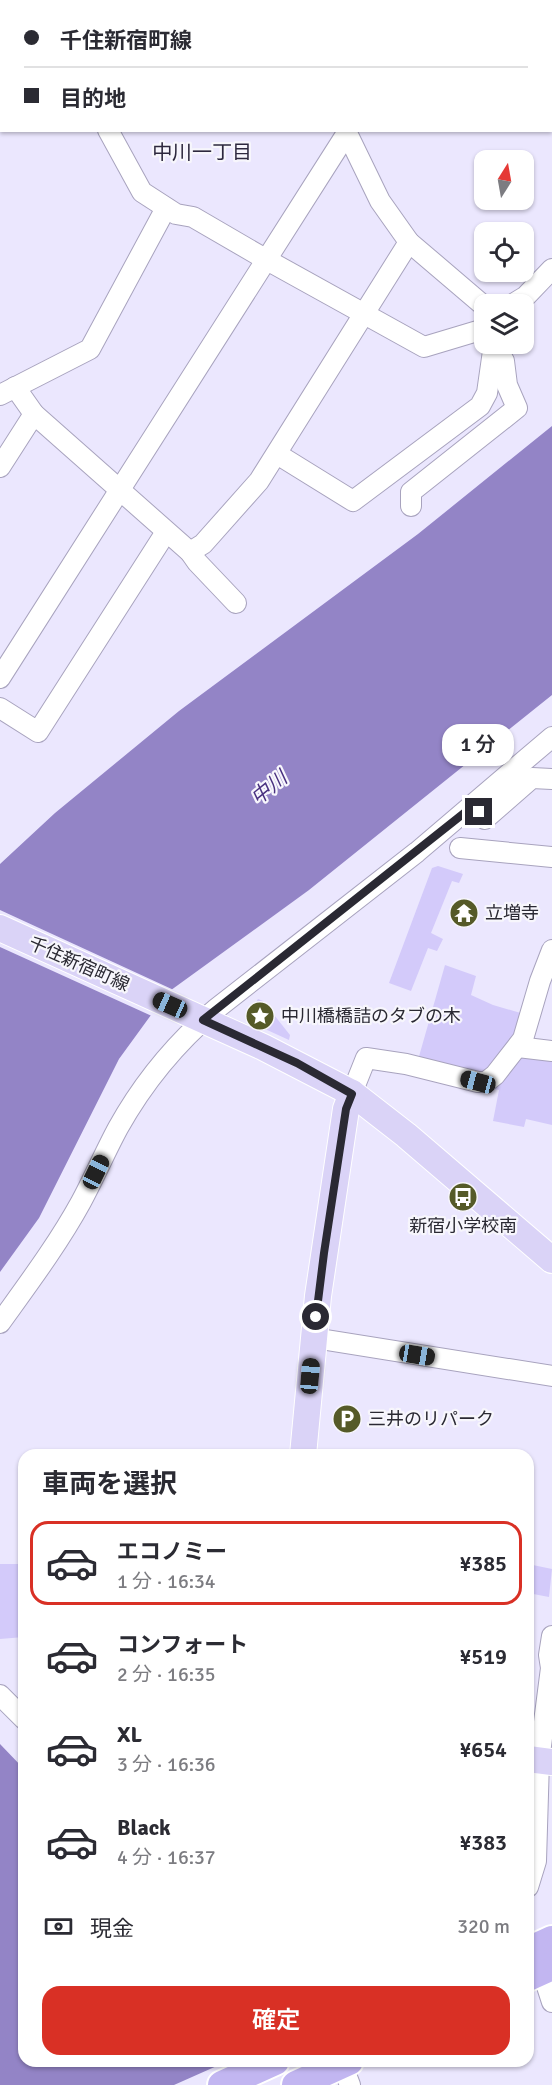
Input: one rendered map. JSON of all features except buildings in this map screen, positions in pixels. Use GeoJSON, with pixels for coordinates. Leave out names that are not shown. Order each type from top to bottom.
{"type":"FeatureCollection","features":[{"type":"Feature","properties":{"kind":"highway"},"geometry":{"type":"LineString","coordinates":[[222,2085],[262,2067]]}},
{"type":"Feature","properties":{"kind":"main road","name":"千住新宿町線"},"geometry":{"type":"LineString","coordinates":[[0,928],[297,1063],[352,1094],[406,1135],[552,1260]]}},
{"type":"Feature","properties":{"kind":"main road"},"geometry":{"type":"LineString","coordinates":[[304,1449],[326,1242],[346,1109],[352,1094]]}},
{"type":"Feature","properties":{"kind":"street"},"geometry":{"type":"LineString","coordinates":[[109,132],[142,192],[176,214],[193,217],[424,347],[474,341]]}},
{"type":"Feature","properties":{"kind":"street"},"geometry":{"type":"LineString","coordinates":[[0,678],[118,490],[146,452],[347,132]]}},
{"type":"Feature","properties":{"kind":"street"},"geometry":{"type":"LineString","coordinates":[[348,132],[380,201],[409,242],[474,297]]}},
{"type":"Feature","properties":{"kind":"street"},"geometry":{"type":"LineString","coordinates":[[166,208],[90,349],[8,391],[190,552],[236,603]]}},
{"type":"Feature","properties":{"kind":"street"},"geometry":{"type":"LineString","coordinates":[[190,552],[203,544],[259,481],[409,242]]}},
{"type":"Feature","properties":{"kind":"street"},"geometry":{"type":"LineString","coordinates":[[528,294],[552,269]]}},
{"type":"Feature","properties":{"kind":"street"},"geometry":{"type":"LineString","coordinates":[[277,454],[352,501],[480,406],[487,393],[490,354]]}},
{"type":"Feature","properties":{"kind":"street"},"geometry":{"type":"LineString","coordinates":[[411,506],[411,492],[517,408],[507,385],[504,362],[499,354]]}},
{"type":"Feature","properties":{"kind":"street"},"geometry":{"type":"LineString","coordinates":[[0,467],[34,414]]}},
{"type":"Feature","properties":{"kind":"street"},"geometry":{"type":"LineString","coordinates":[[0,708],[38,732],[166,532]]}},
{"type":"Feature","properties":{"kind":"street"},"geometry":{"type":"LineString","coordinates":[[0,1323],[63,1233],[132,1106],[197,1017],[473,806],[552,737]]}},
{"type":"Feature","properties":{"kind":"street"},"geometry":{"type":"LineString","coordinates":[[473,806],[485,819],[532,778],[552,779]]}},
{"type":"Feature","properties":{"kind":"street"},"geometry":{"type":"LineString","coordinates":[[460,848],[552,857]]}},
{"type":"Feature","properties":{"kind":"street"},"geometry":{"type":"LineString","coordinates":[[352,1094],[366,1058],[406,1064],[486,1082],[495,1075],[523,1039],[551,953]]}},
{"type":"Feature","properties":{"kind":"street"},"geometry":{"type":"LineString","coordinates":[[518,1047],[552,1051]]}},
{"type":"Feature","properties":{"kind":"street"},"geometry":{"type":"LineString","coordinates":[[314,1338],[552,1376]]}},
{"type":"Feature","properties":{"kind":"street"},"geometry":{"type":"LineString","coordinates":[[534,1868],[540,1761],[551,1668],[549,1655],[552,1636]]}},
{"type":"Feature","properties":{"kind":"street"},"geometry":{"type":"LineString","coordinates":[[0,1695],[18,1713]]}},
{"type":"Feature","properties":{"kind":"street"},"geometry":{"type":"LineString","coordinates":[[538,1956],[552,2002]]}},
{"type":"Feature","properties":{"kind":"shaded area"},"geometry":{"type":"Polygon","coordinates":[[[438,866],[463,874],[459,883],[452,881],[431,933],[443,939],[437,951],[428,948],[411,991],[389,983],[432,868],[438,866]]]}},
{"type":"Feature","properties":{"kind":"shaded area"},"geometry":{"type":"Polygon","coordinates":[[[445,965],[476,976],[471,995],[493,1005],[524,1014],[515,1039],[480,1077],[418,1060],[445,965]]]}},
{"type":"Feature","properties":{"kind":"shaded area"},"geometry":{"type":"Polygon","coordinates":[[[258,999],[263,1001],[290,1035],[289,1040],[245,1020],[258,999]]]}},
{"type":"Feature","properties":{"kind":"shaded area"},"geometry":{"type":"Polygon","coordinates":[[[520,1053],[552,1056],[552,1125],[526,1119],[524,1127],[493,1121],[499,1090],[489,1088],[520,1053]]]}},
{"type":"Feature","properties":{"kind":"shaded area"},"geometry":{"type":"Polygon","coordinates":[[[0,1564],[18,1564],[18,1638],[0,1639],[0,1564]]]}},
{"type":"Feature","properties":{"kind":"shaded area"},"geometry":{"type":"Polygon","coordinates":[[[534,1565],[552,1569],[549,1597],[534,1594],[534,1565]]]}},
{"type":"Feature","properties":{"kind":"water","name":"中川"},"geometry":{"type":"Polygon","coordinates":[[[552,426],[552,695],[309,890],[167,993],[119,1059],[39,1218],[0,1272],[0,864],[55,813],[179,711],[418,534],[552,426]]]}},
{"type":"Feature","properties":{"kind":"water"},"geometry":{"type":"Polygon","coordinates":[[[0,1744],[18,1763],[18,2067],[302,2067],[313,2085],[0,2085],[0,1744]]]}},
{"type":"Feature","properties":{"kind":"pier"},"geometry":{"type":"Polygon","coordinates":[[[0,910],[176,991],[169,996],[154,1017],[0,947],[0,910]]]}},
{"type":"Feature","properties":{"kind":"pier"},"geometry":{"type":"Polygon","coordinates":[[[214,2067],[306,2067],[316,2085],[174,2085],[214,2067]]]}},
{"type":"Feature","properties":{"kind":"place","name":"立増寺"},"geometry":{"type":"Point","coordinates":[464,913]}},
{"type":"Feature","properties":{"kind":"place","name":"中川橋橋詰のタブの木"},"geometry":{"type":"Point","coordinates":[260,1016]}},
{"type":"Feature","properties":{"kind":"place","name":"新宿小学校南"},"geometry":{"type":"Point","coordinates":[463,1197]}},
{"type":"Feature","properties":{"kind":"place","name":"三井のリパーク"},"geometry":{"type":"Point","coordinates":[347,1419]}},
{"type":"Feature","properties":{"kind":"district","name":"中川一丁目"},"geometry":{"type":"Point","coordinates":[202,152]}},
{"type":"Feature","properties":{"kind":"route"},"geometry":{"type":"LineString","coordinates":[[316,1317],[346,1109],[352,1094],[297,1063],[203,1020],[473,806],[479,812]]}}]}
